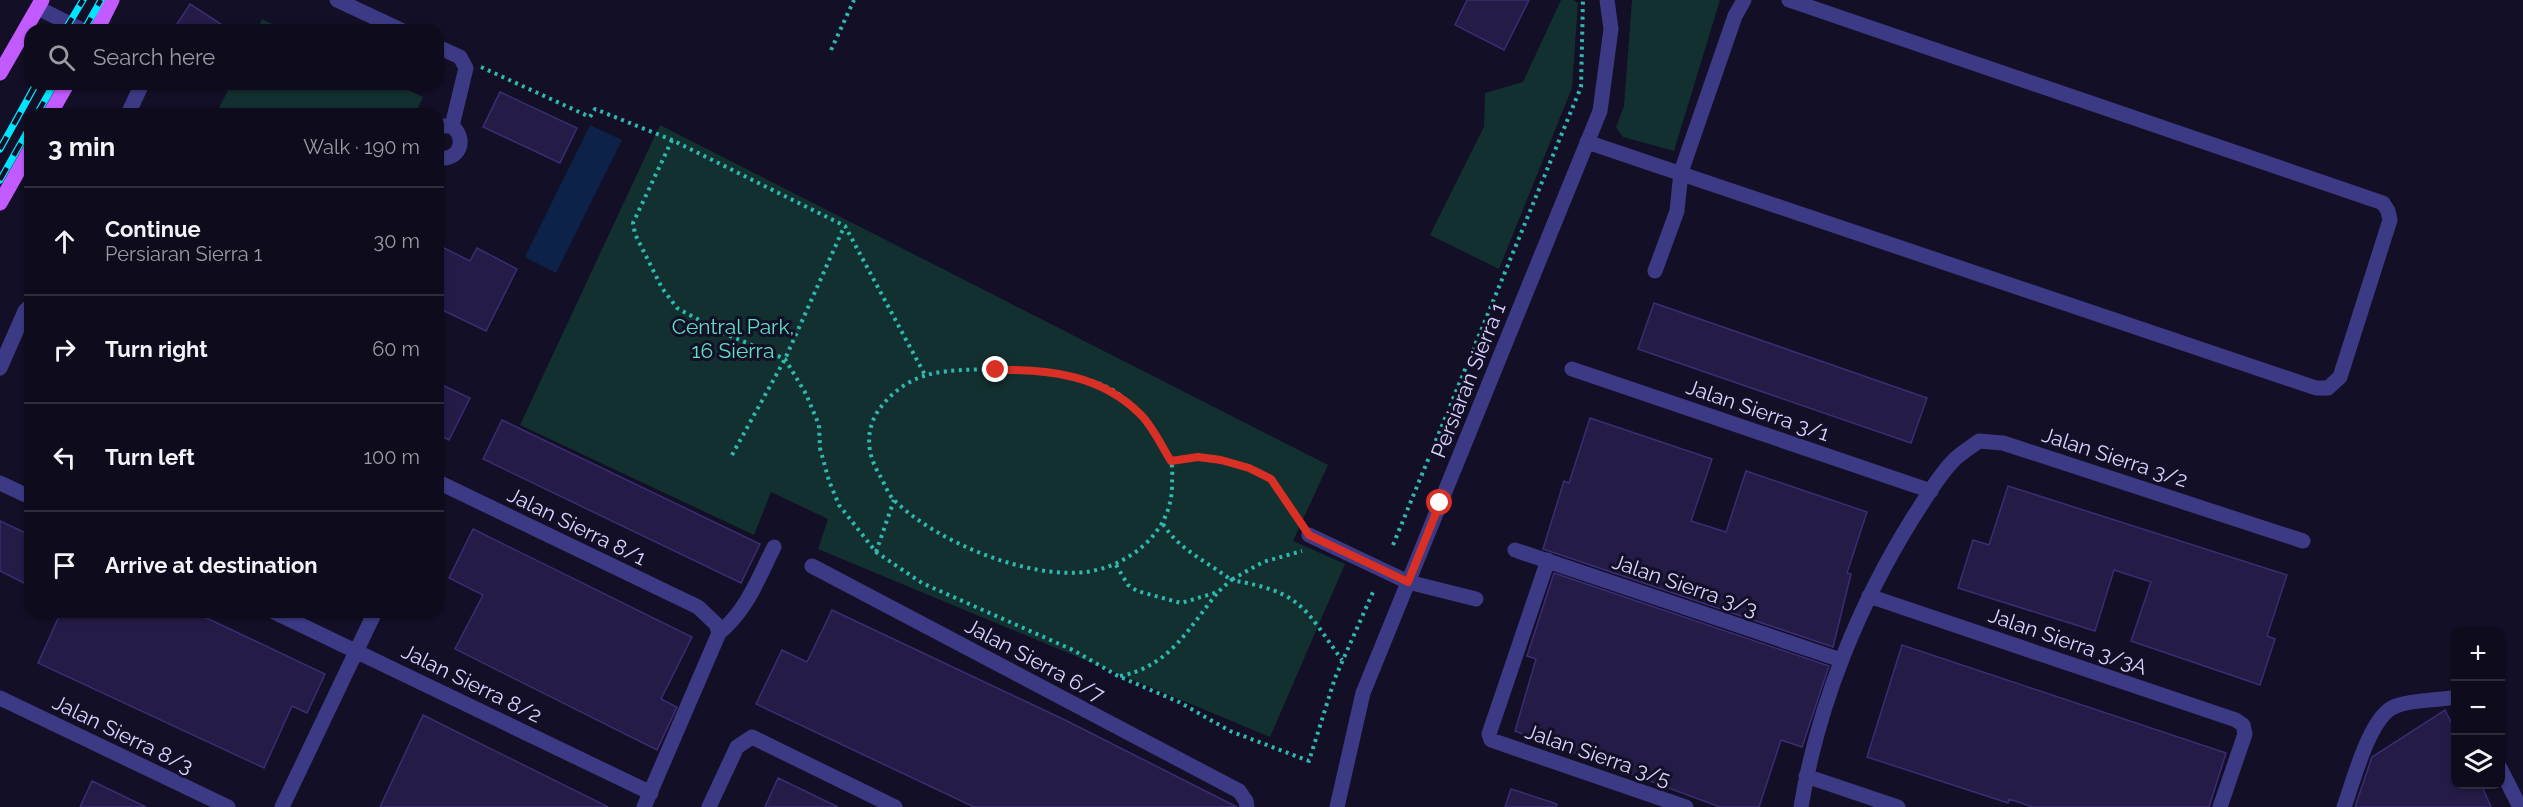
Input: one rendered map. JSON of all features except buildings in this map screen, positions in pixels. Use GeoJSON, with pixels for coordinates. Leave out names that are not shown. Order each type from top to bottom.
{"type":"FeatureCollection","features":[{"type":"Feature","properties":{"kind":"main road"},"geometry":{"type":"LineString","coordinates":[[100,24],[112,0]]}},
{"type":"Feature","properties":{"kind":"main road"},"geometry":{"type":"LineString","coordinates":[[28,24],[40,4]]}},
{"type":"Feature","properties":{"kind":"main road"},"geometry":{"type":"LineString","coordinates":[[0,73],[24,32]]}},
{"type":"Feature","properties":{"kind":"main road"},"geometry":{"type":"LineString","coordinates":[[53,108],[64,90]]}},
{"type":"Feature","properties":{"kind":"main road"},"geometry":{"type":"LineString","coordinates":[[0,203],[24,161]]}},
{"type":"Feature","properties":{"kind":"street"},"geometry":{"type":"LineString","coordinates":[[336,0],[388,24]]}},
{"type":"Feature","properties":{"kind":"street","name":"Persiaran Sierra 1"},"geometry":{"type":"LineString","coordinates":[[1337,807],[1363,693],[1600,111],[1611,29],[1607,0]]}},
{"type":"Feature","properties":{"kind":"street"},"geometry":{"type":"LineString","coordinates":[[1655,271],[1677,211],[1681,172],[1735,16],[1744,0]]}},
{"type":"Feature","properties":{"kind":"street"},"geometry":{"type":"LineString","coordinates":[[1587,142],[2316,388],[2328,388],[2340,377],[2390,220],[2383,203],[1789,0]]}},
{"type":"Feature","properties":{"kind":"street"},"geometry":{"type":"LineString","coordinates":[[40,4],[72,24]]}},
{"type":"Feature","properties":{"kind":"street"},"geometry":{"type":"LineString","coordinates":[[444,50],[460,57],[466,68],[445,126],[459,135],[461,146],[450,158],[444,158]]}},
{"type":"Feature","properties":{"kind":"street"},"geometry":{"type":"LineString","coordinates":[[131,108],[139,90]]}},
{"type":"Feature","properties":{"kind":"street"},"geometry":{"type":"LineString","coordinates":[[0,368],[24,313]]}},
{"type":"Feature","properties":{"kind":"street","name":"Jalan Sierra 3/1"},"geometry":{"type":"LineString","coordinates":[[1572,369],[1931,490]]}},
{"type":"Feature","properties":{"kind":"street","name":"Jalan Sierra 3/2"},"geometry":{"type":"LineString","coordinates":[[1801,807],[1806,776],[1841,660],[1869,596],[1899,540],[1931,490],[1954,460],[1979,441],[2003,443],[2303,541]]}},
{"type":"Feature","properties":{"kind":"street"},"geometry":{"type":"LineString","coordinates":[[0,483],[24,494]]}},
{"type":"Feature","properties":{"kind":"street","name":"Jalan Sierra 8/1"},"geometry":{"type":"LineString","coordinates":[[444,485],[698,608],[716,624],[719,633]]}},
{"type":"Feature","properties":{"kind":"street"},"geometry":{"type":"LineString","coordinates":[[1309,535],[1408,582],[1476,599]]}},
{"type":"Feature","properties":{"kind":"street"},"geometry":{"type":"LineString","coordinates":[[648,800],[719,633],[746,605],[774,547]]}},
{"type":"Feature","properties":{"kind":"street","name":"Jalan Sierra 3/3"},"geometry":{"type":"LineString","coordinates":[[1515,550],[1841,660]]}},
{"type":"Feature","properties":{"kind":"street","name":"Jalan Sierra 3/5"},"geometry":{"type":"LineString","coordinates":[[1548,560],[1489,734],[1491,740],[1686,807]]}},
{"type":"Feature","properties":{"kind":"street","name":"Jalan Sierra 6/7"},"geometry":{"type":"LineString","coordinates":[[812,566],[1239,791],[1247,807]]}},
{"type":"Feature","properties":{"kind":"street","name":"Jalan Sierra 3/3A"},"geometry":{"type":"LineString","coordinates":[[1869,596],[2236,720],[2242,725],[2245,734],[2220,807]]}},
{"type":"Feature","properties":{"kind":"street","name":"Jalan Sierra 8/2"},"geometry":{"type":"LineString","coordinates":[[287,618],[357,651],[648,800]]}},
{"type":"Feature","properties":{"kind":"street"},"geometry":{"type":"LineString","coordinates":[[282,807],[372,618]]}},
{"type":"Feature","properties":{"kind":"street","name":"Jalan Sierra 8/3"},"geometry":{"type":"LineString","coordinates":[[0,698],[228,807]]}},
{"type":"Feature","properties":{"kind":"street"},"geometry":{"type":"LineString","coordinates":[[2344,807],[2372,730],[2381,718],[2394,706],[2451,699]]}},
{"type":"Feature","properties":{"kind":"street"},"geometry":{"type":"LineString","coordinates":[[709,807],[737,747],[753,737],[895,807]]}},
{"type":"Feature","properties":{"kind":"street"},"geometry":{"type":"LineString","coordinates":[[1806,776],[1898,807]]}},
{"type":"Feature","properties":{"kind":"street"},"geometry":{"type":"LineString","coordinates":[[2505,778],[2520,807]]}},
{"type":"Feature","properties":{"kind":"path"},"geometry":{"type":"LineString","coordinates":[[831,50],[854,0]]}},
{"type":"Feature","properties":{"kind":"path"},"geometry":{"type":"LineString","coordinates":[[1393,545],[1581,87],[1583,0]]}},
{"type":"Feature","properties":{"kind":"path"},"geometry":{"type":"LineString","coordinates":[[460,57],[590,117],[595,108],[672,140],[845,226],[925,375]]}},
{"type":"Feature","properties":{"kind":"path"},"geometry":{"type":"LineString","coordinates":[[672,140],[633,223],[635,234],[662,288],[677,308],[697,320],[785,359],[806,394],[819,425],[820,448],[829,481],[839,504],[876,552],[922,583],[1073,650],[1118,676],[1179,702],[1230,731],[1309,761],[1328,697],[1373,592]]}},
{"type":"Feature","properties":{"kind":"path"},"geometry":{"type":"LineString","coordinates":[[732,455],[785,359],[845,226]]}},
{"type":"Feature","properties":{"kind":"path"},"geometry":{"type":"LineString","coordinates":[[1032,369],[1082,378],[1111,390],[1143,416],[1171,461],[1173,498],[1163,524],[1142,548],[1116,565],[1084,572],[1024,567],[969,550],[933,529],[894,500],[871,460],[870,423],[891,396],[903,386],[925,375],[960,371],[1032,369]]}},
{"type":"Feature","properties":{"kind":"path"},"geometry":{"type":"LineString","coordinates":[[1118,676],[1141,672],[1174,648],[1218,592],[1231,580],[1263,562],[1302,551],[1309,542],[1309,535],[1271,479],[1249,468],[1221,460],[1198,457],[1171,461]]}},
{"type":"Feature","properties":{"kind":"path"},"geometry":{"type":"LineString","coordinates":[[876,552],[894,500]]}},
{"type":"Feature","properties":{"kind":"path"},"geometry":{"type":"LineString","coordinates":[[1163,524],[1173,539],[1188,552],[1216,568],[1231,580],[1269,588],[1294,599],[1304,608],[1342,661]]}},
{"type":"Feature","properties":{"kind":"path"},"geometry":{"type":"LineString","coordinates":[[1116,565],[1128,585],[1151,597],[1181,603],[1218,592]]}},
{"type":"Feature","properties":{"kind":"green space"},"geometry":{"type":"Polygon","coordinates":[[[1561,0],[1573,0],[1578,3],[1572,88],[1499,269],[1430,235],[1484,127],[1485,93],[1523,82],[1561,0]]]}},
{"type":"Feature","properties":{"kind":"green space"},"geometry":{"type":"Polygon","coordinates":[[[1632,0],[1720,0],[1674,151],[1623,137],[1616,127],[1624,106],[1632,0]]]}},
{"type":"Feature","properties":{"kind":"green space"},"geometry":{"type":"Polygon","coordinates":[[[262,19],[272,24],[260,24],[262,19]]]}},
{"type":"Feature","properties":{"kind":"green space"},"geometry":{"type":"Polygon","coordinates":[[[228,90],[408,90],[423,97],[418,108],[219,108],[228,90]]]}},
{"type":"Feature","properties":{"kind":"green space","name":"Central Park, 16 Sierra"},"geometry":{"type":"Polygon","coordinates":[[[660,125],[1328,465],[1293,541],[1345,564],[1270,737],[818,549],[828,519],[771,492],[754,535],[520,425],[660,125]]]}},
{"type":"Feature","properties":{"kind":"water"},"geometry":{"type":"Polygon","coordinates":[[[590,125],[622,140],[556,273],[525,257],[590,125]]]}},
{"type":"Feature","properties":{"kind":"railway"},"geometry":{"type":"LineString","coordinates":[[69,24],[83,0]]}},
{"type":"Feature","properties":{"kind":"railway"},"geometry":{"type":"LineString","coordinates":[[87,24],[101,0]]}},
{"type":"Feature","properties":{"kind":"railway"},"geometry":{"type":"LineString","coordinates":[[0,149],[33,90]]}},
{"type":"Feature","properties":{"kind":"railway"},"geometry":{"type":"LineString","coordinates":[[40,108],[51,90]]}},
{"type":"Feature","properties":{"kind":"railway"},"geometry":{"type":"LineString","coordinates":[[0,180],[24,138]]}},
{"type":"Feature","properties":{"kind":"route"},"geometry":{"type":"LineString","coordinates":[[996,370],[1032,369],[1082,378],[1111,390],[1143,416],[1171,461],[1198,457],[1221,460],[1249,468],[1271,479],[1309,535],[1408,582],[1440,503]]}}]}
